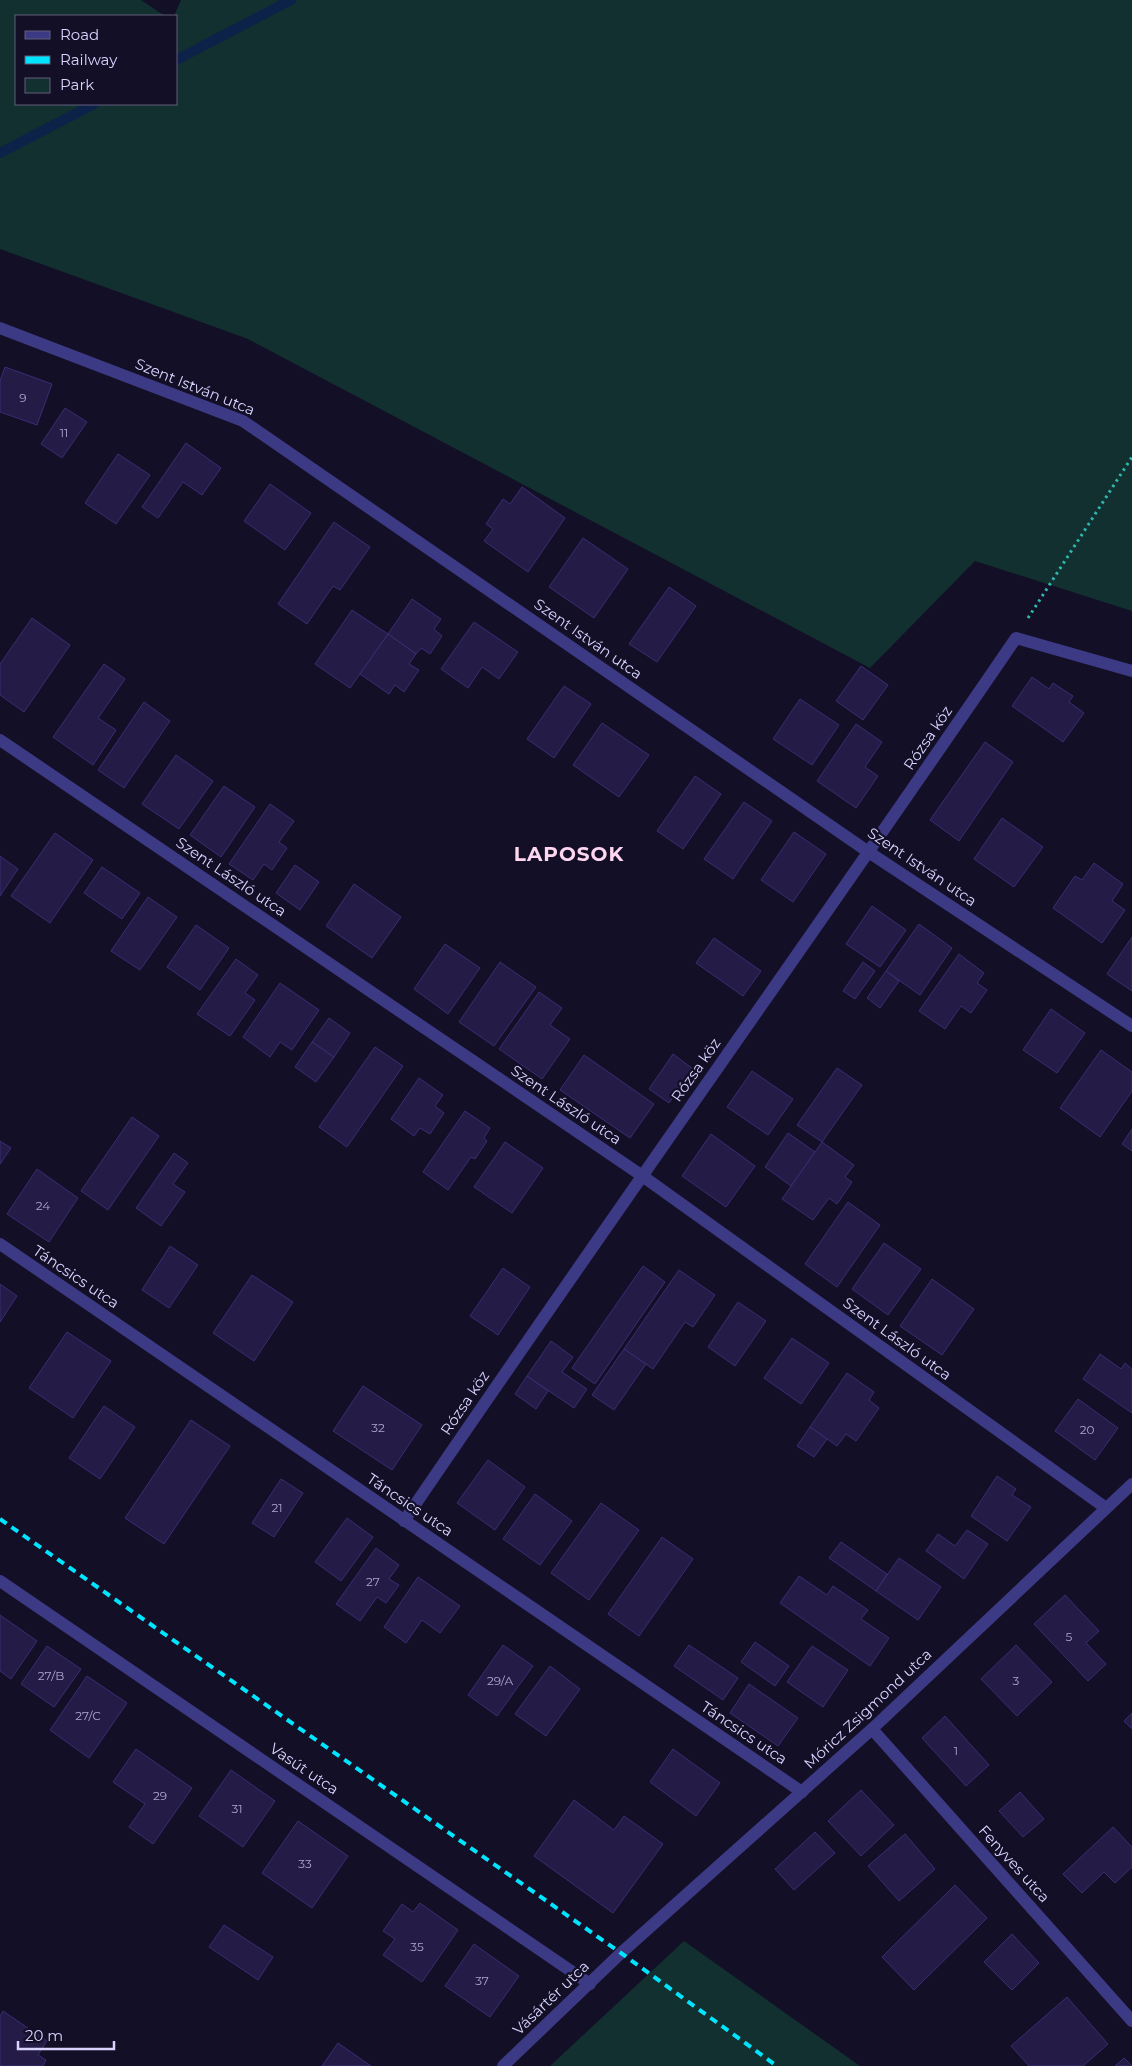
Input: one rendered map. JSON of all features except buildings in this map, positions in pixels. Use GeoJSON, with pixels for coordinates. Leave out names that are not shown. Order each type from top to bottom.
{"type":"FeatureCollection","features":[{"type":"Feature","properties":{"kind":"street","name":"Szent István utca"},"geometry":{"type":"LineString","coordinates":[[0,328],[243,421],[870,852],[1132,1026]]}},
{"type":"Feature","properties":{"kind":"street","name":"Rózsa köz"},"geometry":{"type":"LineString","coordinates":[[404,1521],[641,1175],[870,852],[1016,638]]}},
{"type":"Feature","properties":{"kind":"street"},"geometry":{"type":"LineString","coordinates":[[1016,638],[1132,672]]}},
{"type":"Feature","properties":{"kind":"street","name":"Szent László utca"},"geometry":{"type":"LineString","coordinates":[[0,740],[641,1175],[1106,1508]]}},
{"type":"Feature","properties":{"kind":"street","name":"Táncsics utca"},"geometry":{"type":"LineString","coordinates":[[0,1244],[802,1792]]}},
{"type":"Feature","properties":{"kind":"street","name":"Móricz Zsigmond utca"},"geometry":{"type":"LineString","coordinates":[[621,1953],[872,1729],[1132,1484]]}},
{"type":"Feature","properties":{"kind":"street","name":"Vasút utca"},"geometry":{"type":"LineString","coordinates":[[0,1581],[590,1984]]}},
{"type":"Feature","properties":{"kind":"street","name":"Fenyves utca"},"geometry":{"type":"LineString","coordinates":[[872,1729],[1132,2021]]}},
{"type":"Feature","properties":{"kind":"street","name":"Vásártér utca"},"geometry":{"type":"LineString","coordinates":[[502,2066],[621,1953]]}},
{"type":"Feature","properties":{"kind":"path"},"geometry":{"type":"LineString","coordinates":[[1016,638],[1132,457]]}},
{"type":"Feature","properties":{"kind":"green space"},"geometry":{"type":"Polygon","coordinates":[[[0,0],[141,0],[164,15],[15,15],[15,105],[178,105],[178,15],[174,15],[181,0],[1132,0],[1132,611],[975,561],[870,668],[248,339],[0,249],[0,0]]]}},
{"type":"Feature","properties":{"kind":"green space"},"geometry":{"type":"Polygon","coordinates":[[[684,1941],[860,2066],[550,2066],[684,1941]]]}},
{"type":"Feature","properties":{"kind":"waterway"},"geometry":{"type":"LineString","coordinates":[[178,59],[291,0]]}},
{"type":"Feature","properties":{"kind":"waterway"},"geometry":{"type":"LineString","coordinates":[[0,153],[92,105]]}},
{"type":"Feature","properties":{"kind":"railway"},"geometry":{"type":"LineString","coordinates":[[0,1519],[621,1953],[777,2066]]}},
{"type":"Feature","properties":{"kind":"district","name":"LAPOSOK"},"geometry":{"type":"Point","coordinates":[569,854]}}]}
